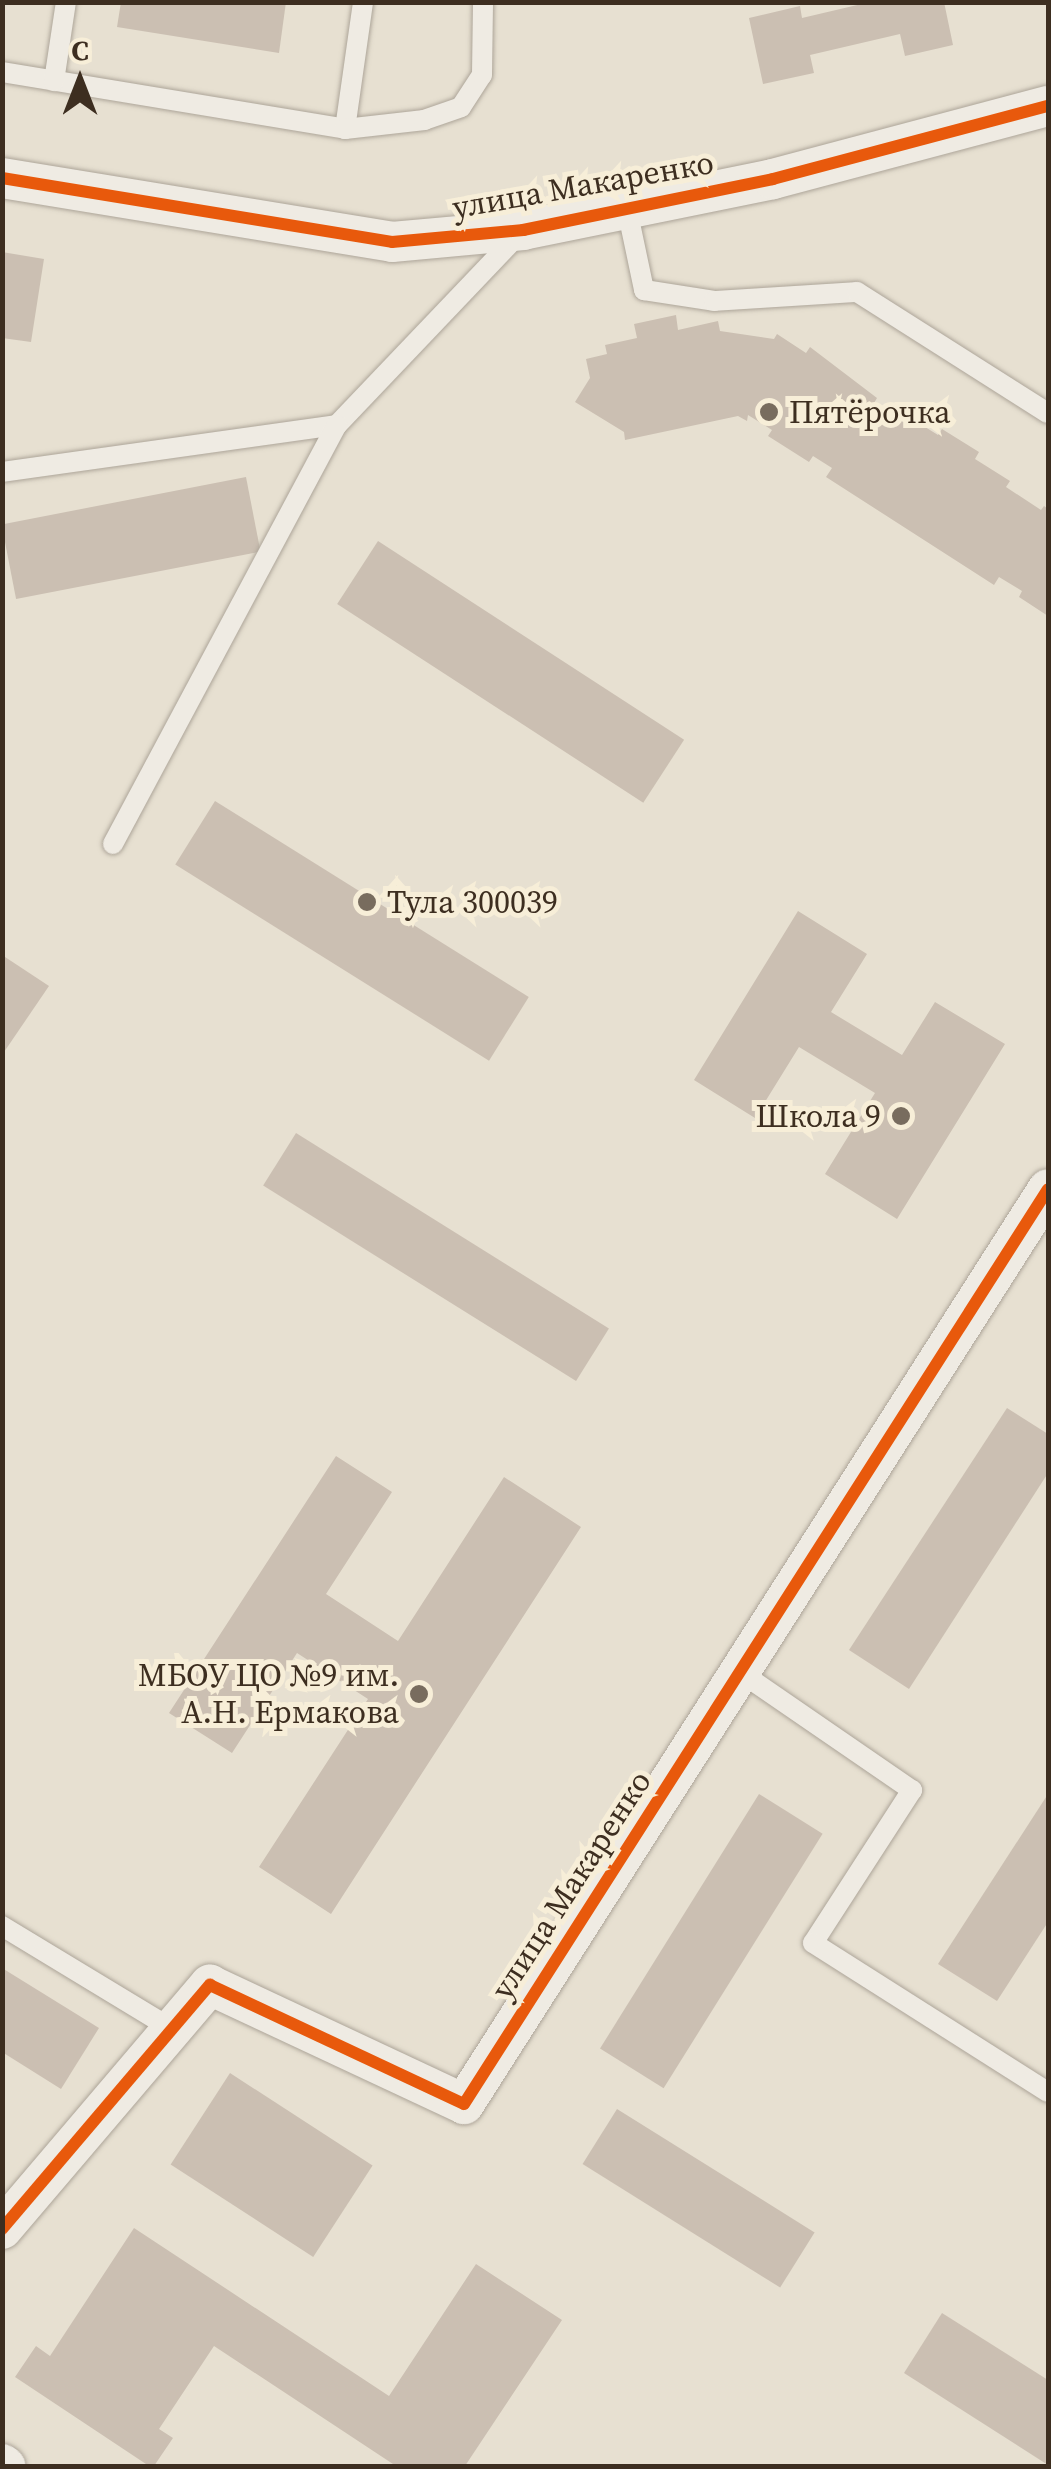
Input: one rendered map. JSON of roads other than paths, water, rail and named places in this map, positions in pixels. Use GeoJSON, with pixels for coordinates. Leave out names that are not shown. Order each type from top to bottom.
{"type":"FeatureCollection","features":[{"type":"Feature","properties":{"kind":"street","name":"улица Макаренко"},"geometry":{"type":"LineString","coordinates":[[2,178],[392,242],[523,230],[773,180],[1048,106]]}},
{"type":"Feature","properties":{"kind":"street","name":"улица Макаренко"},"geometry":{"type":"LineString","coordinates":[[8,2210],[210,1985],[464,2104],[1048,1189]]}},
{"type":"Feature","properties":{"kind":"lane"},"geometry":{"type":"LineString","coordinates":[[54,81],[66,2]]}},
{"type":"Feature","properties":{"kind":"lane"},"geometry":{"type":"LineString","coordinates":[[345,129],[363,2]]}},
{"type":"Feature","properties":{"kind":"lane"},"geometry":{"type":"LineString","coordinates":[[2,72],[345,129],[424,120],[460,108],[482,75],[483,2]]}},
{"type":"Feature","properties":{"kind":"lane"},"geometry":{"type":"LineString","coordinates":[[627,209],[644,290],[714,301],[857,292],[1048,413]]}},
{"type":"Feature","properties":{"kind":"lane"},"geometry":{"type":"LineString","coordinates":[[113,844],[337,425],[523,230]]}},
{"type":"Feature","properties":{"kind":"lane"},"geometry":{"type":"LineString","coordinates":[[2,472],[337,425]]}},
{"type":"Feature","properties":{"kind":"lane"},"geometry":{"type":"LineString","coordinates":[[740,1672],[912,1790],[813,1943],[1048,2092]]}},
{"type":"Feature","properties":{"kind":"lane"},"geometry":{"type":"LineString","coordinates":[[2,1926],[172,2029]]}},
{"type":"Feature","properties":{"kind":"place","name":"Пятёрочка"},"geometry":{"type":"Point","coordinates":[769,412]}},
{"type":"Feature","properties":{"kind":"place","name":"Тула 300039"},"geometry":{"type":"Point","coordinates":[367,902]}},
{"type":"Feature","properties":{"kind":"place","name":"Школа 9"},"geometry":{"type":"Point","coordinates":[901,1116]}},
{"type":"Feature","properties":{"kind":"place","name":"МБОУ ЦО №9 им. А.Н. Ермакова"},"geometry":{"type":"Point","coordinates":[419,1694]}}]}
